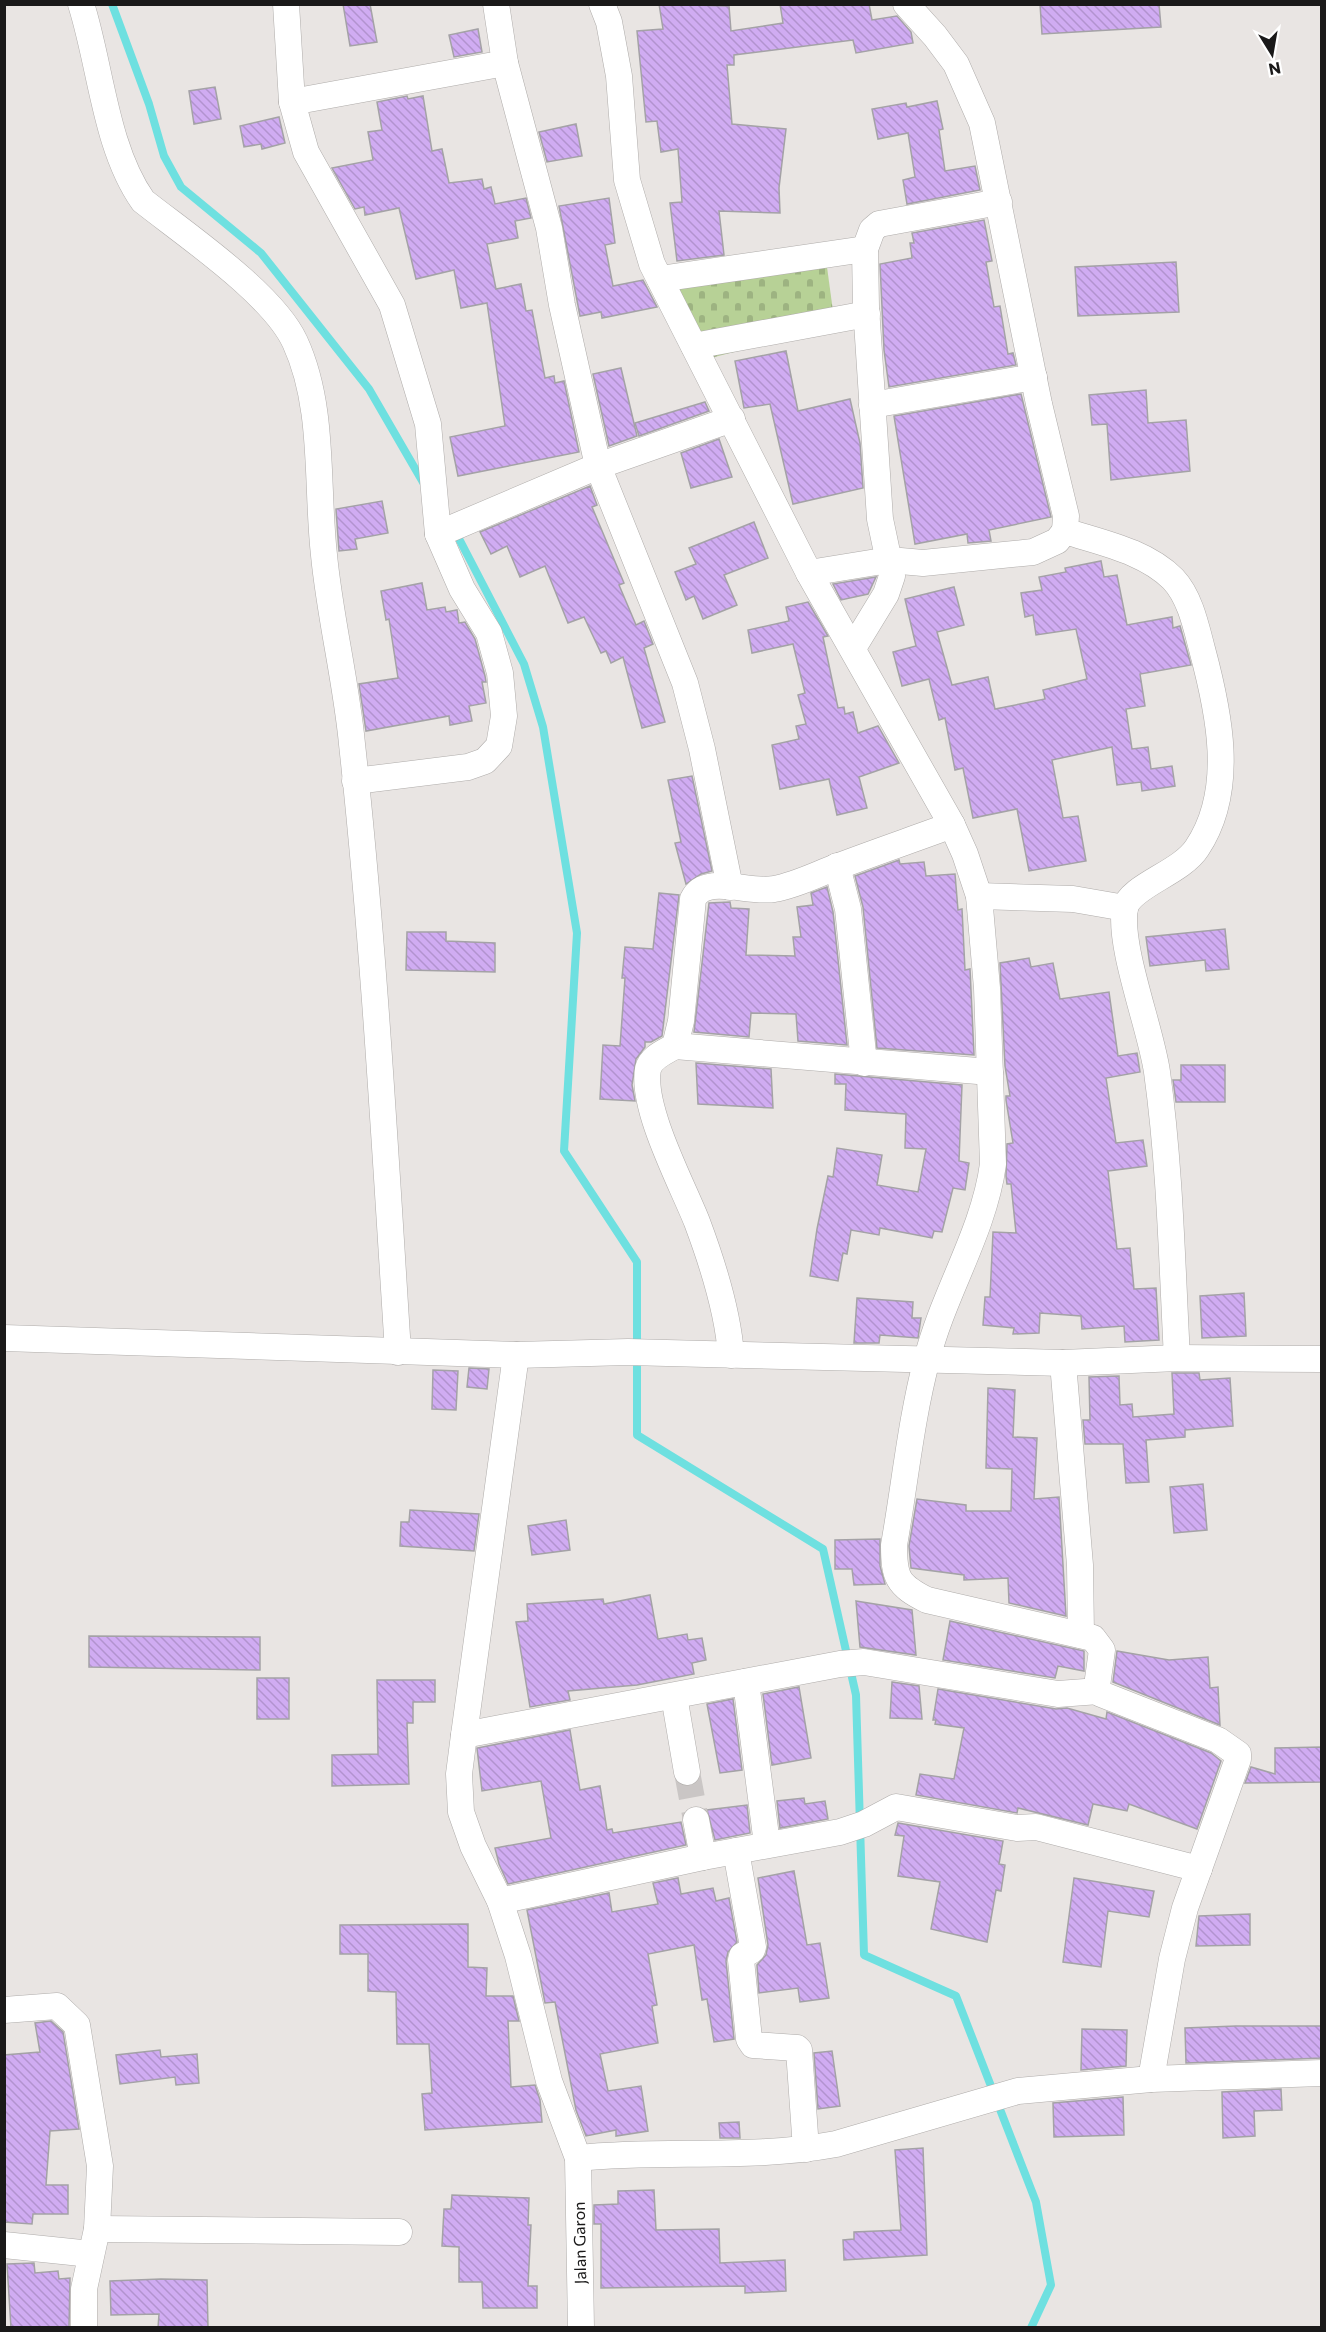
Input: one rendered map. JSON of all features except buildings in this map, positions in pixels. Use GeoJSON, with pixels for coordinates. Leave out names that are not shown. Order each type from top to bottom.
{"type":"FeatureCollection","features":[{"type":"Feature","properties":{"kind":"street"},"geometry":{"type":"LineString","coordinates":[[81,4],[117,148],[131,185],[142,201],[271,306],[294,340],[311,383],[317,420],[316,452],[324,556],[352,743],[375,999],[398,1352]]}},
{"type":"Feature","properties":{"kind":"street"},"geometry":{"type":"LineString","coordinates":[[286,4],[292,102],[306,152],[392,305],[428,424],[438,534],[462,589],[489,633],[500,673],[504,716],[499,746],[485,761],[468,767],[355,781]]}},
{"type":"Feature","properties":{"kind":"street"},"geometry":{"type":"LineString","coordinates":[[496,4],[505,63],[549,228],[566,327],[598,466],[686,683],[730,887]]}},
{"type":"Feature","properties":{"kind":"street"},"geometry":{"type":"LineString","coordinates":[[602,4],[609,22],[619,76],[629,188],[652,264],[809,573],[952,825],[965,854],[979,896],[990,1072],[993,1152],[991,1180],[927,1358],[894,1545],[896,1575],[904,1587],[927,1600],[1093,1638],[1102,1650],[1097,1682],[1099,1691]]}},
{"type":"Feature","properties":{"kind":"street"},"geometry":{"type":"LineString","coordinates":[[809,573],[889,560],[923,563],[1033,552],[1057,541],[1065,531],[1066,516],[1034,377],[982,123],[956,64],[936,36],[906,4]]}},
{"type":"Feature","properties":{"kind":"street"},"geometry":{"type":"LineString","coordinates":[[292,102],[505,63]]}},
{"type":"Feature","properties":{"kind":"street"},"geometry":{"type":"LineString","coordinates":[[853,648],[886,594],[892,576],[880,519],[865,249],[872,230],[879,224],[999,202]]}},
{"type":"Feature","properties":{"kind":"street"},"geometry":{"type":"LineString","coordinates":[[660,279],[865,249]]}},
{"type":"Feature","properties":{"kind":"street"},"geometry":{"type":"LineString","coordinates":[[694,346],[867,314]]}},
{"type":"Feature","properties":{"kind":"street"},"geometry":{"type":"LineString","coordinates":[[873,405],[1034,377]]}},
{"type":"Feature","properties":{"kind":"street"},"geometry":{"type":"LineString","coordinates":[[438,534],[598,466],[732,419]]}},
{"type":"Feature","properties":{"kind":"street"},"geometry":{"type":"LineString","coordinates":[[1065,531],[1136,554],[1161,568],[1173,579],[1193,615],[1216,707],[1220,741],[1218,794],[1204,837],[1196,851],[1176,870],[1140,889],[1130,898],[1125,908],[1131,963],[1149,1030],[1157,1072],[1165,1148],[1177,1358]]}},
{"type":"Feature","properties":{"kind":"street"},"geometry":{"type":"LineString","coordinates":[[675,1046],[681,1021],[695,894],[707,886],[717,884],[753,891],[773,889],[952,825]]}},
{"type":"Feature","properties":{"kind":"street"},"geometry":{"type":"LineString","coordinates":[[837,866],[848,909],[864,1063]]}},
{"type":"Feature","properties":{"kind":"street"},"geometry":{"type":"LineString","coordinates":[[979,896],[1073,899],[1125,908]]}},
{"type":"Feature","properties":{"kind":"street"},"geometry":{"type":"LineString","coordinates":[[731,1355],[726,1319],[698,1225],[651,1106],[649,1066],[655,1058],[675,1046],[990,1072]]}},
{"type":"Feature","properties":{"kind":"street"},"geometry":{"type":"LineString","coordinates":[[4,1338],[516,1355],[628,1352],[1063,1363],[1177,1358],[1322,1359]]}},
{"type":"Feature","properties":{"kind":"street","name":"Jalan Garon"},"geometry":{"type":"LineString","coordinates":[[516,1355],[459,1774],[461,1812],[473,1846],[500,1901],[518,1956],[549,2081],[578,2158],[581,2328]]}},
{"type":"Feature","properties":{"kind":"street"},"geometry":{"type":"LineString","coordinates":[[1063,1363],[1080,1565],[1082,1635]]}},
{"type":"Feature","properties":{"kind":"street"},"geometry":{"type":"LineString","coordinates":[[464,1735],[852,1663],[1058,1694],[1099,1691],[1150,1715],[1218,1740],[1238,1754],[1238,1760],[1185,1908],[1172,1959],[1152,2079]]}},
{"type":"Feature","properties":{"kind":"street"},"geometry":{"type":"LineString","coordinates":[[746,1682],[767,1844]]}},
{"type":"Feature","properties":{"kind":"street"},"geometry":{"type":"LineString","coordinates":[[674,1696],[687,1772]]}},
{"type":"Feature","properties":{"kind":"street"},"geometry":{"type":"LineString","coordinates":[[500,1901],[857,1826],[897,1807],[1017,1828],[1036,1827],[1199,1869]]}},
{"type":"Feature","properties":{"kind":"street"},"geometry":{"type":"LineString","coordinates":[[696,1820],[703,1857]]}},
{"type":"Feature","properties":{"kind":"street"},"geometry":{"type":"LineString","coordinates":[[736,1851],[753,1947],[741,1960],[749,2039],[753,2045],[800,2050],[806,2150]]}},
{"type":"Feature","properties":{"kind":"street"},"geometry":{"type":"LineString","coordinates":[[4,2010],[57,2006],[77,2025],[100,2166],[97,2229],[84,2289],[84,2328]]}},
{"type":"Feature","properties":{"kind":"street"},"geometry":{"type":"LineString","coordinates":[[578,2158],[624,2153],[727,2154],[806,2150],[836,2144],[1018,2091],[1152,2079],[1322,2073]]}},
{"type":"Feature","properties":{"kind":"street"},"geometry":{"type":"LineString","coordinates":[[97,2229],[399,2232]]}},
{"type":"Feature","properties":{"kind":"street"},"geometry":{"type":"LineString","coordinates":[[4,2245],[91,2254]]}},
{"type":"Feature","properties":{"kind":"green space"},"geometry":{"type":"Polygon","coordinates":[[[827,267],[835,326],[703,360],[659,275],[827,267]]]}},
{"type":"Feature","properties":{"kind":"waterway"},"geometry":{"type":"LineString","coordinates":[[112,4],[149,104],[164,156],[181,187],[261,253],[369,389],[424,484]]}},
{"type":"Feature","properties":{"kind":"waterway"},"geometry":{"type":"LineString","coordinates":[[455,531],[524,664],[543,727],[577,933],[564,1151],[637,1262],[637,1435],[823,1549],[856,1695],[864,1955],[956,1996],[1036,2202],[1051,2285],[1031,2328]]}},
{"type":"Feature","properties":{"kind":"tunnel"},"geometry":{"type":"LineString","coordinates":[[687,1772],[696,1820]]}}]}
